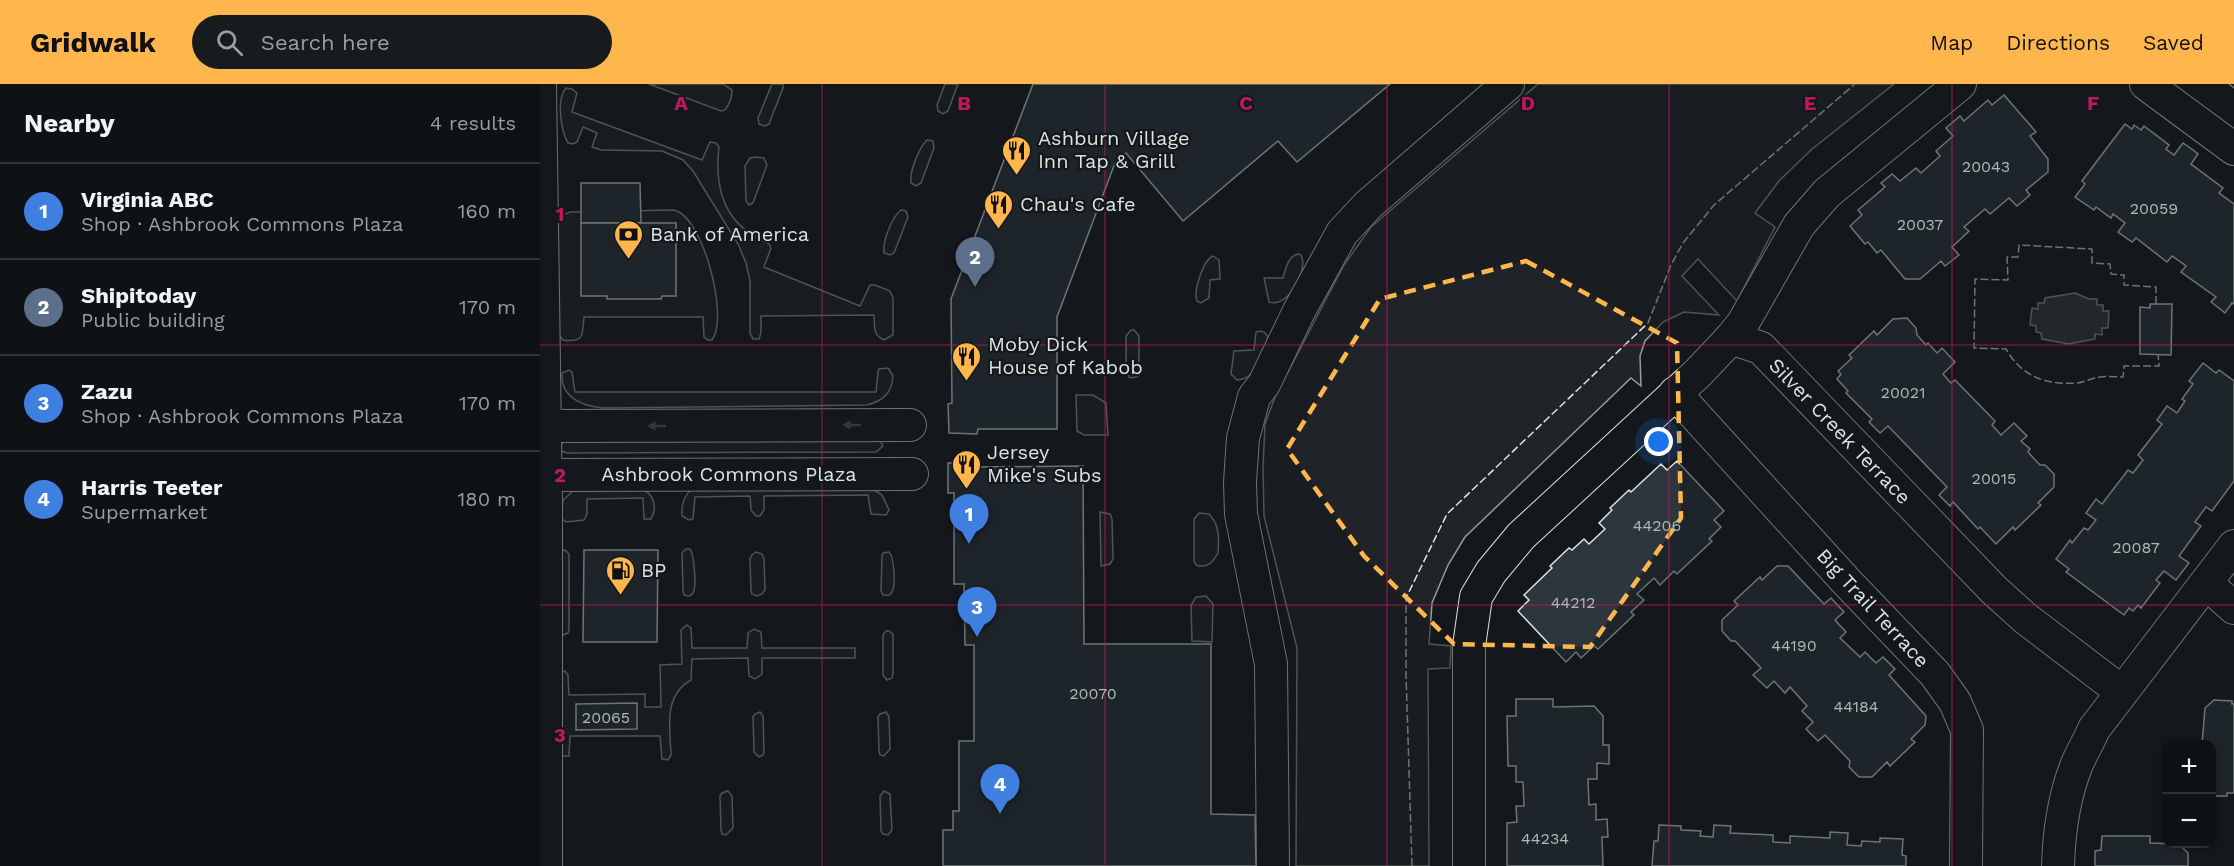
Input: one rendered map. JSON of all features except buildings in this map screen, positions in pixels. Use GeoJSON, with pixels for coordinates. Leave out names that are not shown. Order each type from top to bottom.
{"type":"FeatureCollection","features":[{"type":"Feature","properties":{"kind":"street"},"geometry":{"type":"LineString","coordinates":[[540,84],[546,866]]}},
{"type":"Feature","properties":{"kind":"street"},"geometry":{"type":"LineString","coordinates":[[1273,866],[1271,664],[1241,514],[1240,482],[1243,438],[1254,397],[1264,384],[1299,311],[1342,233],[1368,205],[1508,84]]}},
{"type":"Feature","properties":{"kind":"street"},"geometry":{"type":"LineString","coordinates":[[1469,866],[1469,646],[1476,597],[1491,572],[1521,536],[1698,373],[1731,338],[1743,323],[1799,225],[1827,193],[1960,84]]}},
{"type":"Feature","properties":{"kind":"street"},"geometry":{"type":"LineString","coordinates":[[2146,84],[2234,149]]}},
{"type":"Feature","properties":{"kind":"street","name":"Silver Creek Terrace"},"geometry":{"type":"LineString","coordinates":[[1731,338],[1761,348],[1994,591],[2025,618],[2122,692]]}},
{"type":"Feature","properties":{"kind":"street","name":"Big Trail Terrace"},"geometry":{"type":"LineString","coordinates":[[1675,393],[1845,580],[1935,674],[1955,702],[1967,730],[1966,866]]}},
{"type":"Feature","properties":{"kind":"street"},"geometry":{"type":"LineString","coordinates":[[542,426],[910,424]]}},
{"type":"Feature","properties":{"kind":"street","name":"Ashbrook Commons Plaza"},"geometry":{"type":"LineString","coordinates":[[543,475],[912,474]]}},
{"type":"Feature","properties":{"kind":"street"},"geometry":{"type":"LineString","coordinates":[[2058,866],[2059,832],[2077,764],[2094,729],[2234,546]]}},
{"type":"Feature","properties":{"kind":"street"},"geometry":{"type":"LineString","coordinates":[[2206,583],[2234,608]]}},
{"type":"Feature","properties":{"kind":"highlighted area"},"geometry":{"type":"Polygon","coordinates":[[[1526,261],[1677,343],[1681,518],[1590,647],[1454,644],[1364,556],[1287,449],[1380,299],[1526,261]]]}},
{"type":"Feature","properties":{"kind":"shaded area"},"geometry":{"type":"Polygon","coordinates":[[[649,84],[723,84],[732,90],[732,93],[728,106],[721,111],[649,84]]]}},
{"type":"Feature","properties":{"kind":"shaded area"},"geometry":{"type":"Polygon","coordinates":[[[772,84],[783,84],[783,88],[769,124],[765,126],[759,124],[758,118],[772,84]]]}},
{"type":"Feature","properties":{"kind":"shaded area"},"geometry":{"type":"Polygon","coordinates":[[[945,84],[958,84],[948,111],[943,114],[938,111],[937,105],[945,84]]]}},
{"type":"Feature","properties":{"kind":"shaded area"},"geometry":{"type":"Polygon","coordinates":[[[1538,84],[1894,84],[1811,150],[1779,181],[1755,213],[1775,227],[1737,301],[1698,259],[1682,276],[1719,315],[1684,312],[1663,322],[1645,341],[1640,356],[1641,386],[1631,378],[1465,537],[1448,565],[1432,603],[1429,644],[1451,646],[1450,668],[1428,669],[1429,866],[1296,866],[1297,648],[1264,516],[1265,424],[1275,397],[1344,265],[1371,227],[1538,84]]]}},
{"type":"Feature","properties":{"kind":"shaded area"},"geometry":{"type":"Polygon","coordinates":[[[566,88],[577,93],[572,112],[702,160],[710,142],[716,143],[719,147],[721,192],[726,205],[742,227],[769,244],[771,248],[764,267],[860,306],[870,285],[890,291],[893,298],[893,335],[884,340],[880,338],[875,329],[874,315],[761,316],[759,339],[753,339],[750,333],[750,281],[746,263],[738,244],[693,171],[683,160],[662,151],[601,150],[592,147],[597,133],[583,127],[577,142],[568,143],[563,131],[560,107],[566,88]]]}},
{"type":"Feature","properties":{"kind":"shaded area"},"geometry":{"type":"Polygon","coordinates":[[[927,140],[933,141],[934,148],[921,183],[916,186],[911,183],[913,167],[927,140]]]}},
{"type":"Feature","properties":{"kind":"shaded area"},"geometry":{"type":"Polygon","coordinates":[[[750,158],[764,158],[767,165],[753,203],[749,205],[746,201],[745,166],[750,158]]]}},
{"type":"Feature","properties":{"kind":"shaded area"},"geometry":{"type":"Polygon","coordinates":[[[674,210],[685,217],[695,230],[711,270],[717,312],[716,329],[712,340],[704,337],[703,317],[584,317],[579,339],[563,340],[559,335],[557,225],[561,216],[570,212],[674,210]]]}},
{"type":"Feature","properties":{"kind":"shaded area"},"geometry":{"type":"Polygon","coordinates":[[[901,210],[906,211],[908,217],[894,253],[890,255],[884,253],[886,236],[901,210]]]}},
{"type":"Feature","properties":{"kind":"shaded area"},"geometry":{"type":"Polygon","coordinates":[[[1298,254],[1301,255],[1303,262],[1295,287],[1283,300],[1276,303],[1269,302],[1264,278],[1283,278],[1289,261],[1298,254]]]}},
{"type":"Feature","properties":{"kind":"shaded area"},"geometry":{"type":"Polygon","coordinates":[[[1213,256],[1219,260],[1220,279],[1210,280],[1209,298],[1201,303],[1196,297],[1198,284],[1202,270],[1213,256]]]}},
{"type":"Feature","properties":{"kind":"shaded area"},"geometry":{"type":"Polygon","coordinates":[[[2075,293],[2089,299],[2097,299],[2097,305],[2103,305],[2103,311],[2109,311],[2108,328],[2102,328],[2102,335],[2095,334],[2095,339],[2069,344],[2042,339],[2041,333],[2036,332],[2036,326],[2030,325],[2032,308],[2038,309],[2038,303],[2044,303],[2045,298],[2075,293]]]}},
{"type":"Feature","properties":{"kind":"shaded area"},"geometry":{"type":"Polygon","coordinates":[[[1131,330],[1139,336],[1139,375],[1130,378],[1126,372],[1126,336],[1131,330]]]}},
{"type":"Feature","properties":{"kind":"shaded area"},"geometry":{"type":"Polygon","coordinates":[[[1260,331],[1268,337],[1258,364],[1250,376],[1237,380],[1231,374],[1234,351],[1254,350],[1256,332],[1260,331]]]}},
{"type":"Feature","properties":{"kind":"shaded area"},"geometry":{"type":"Polygon","coordinates":[[[888,368],[893,376],[889,392],[882,399],[867,405],[603,408],[574,399],[562,382],[562,373],[569,370],[572,372],[575,392],[876,392],[879,369],[888,368]]]}},
{"type":"Feature","properties":{"kind":"shaded area"},"geometry":{"type":"Polygon","coordinates":[[[1076,395],[1093,395],[1106,403],[1108,435],[1084,435],[1077,431],[1076,395]]]}},
{"type":"Feature","properties":{"kind":"shaded area"},"geometry":{"type":"Polygon","coordinates":[[[880,440],[883,446],[876,452],[567,453],[559,450],[563,442],[880,440]]]}},
{"type":"Feature","properties":{"kind":"shaded area"},"geometry":{"type":"Polygon","coordinates":[[[693,488],[871,488],[882,495],[889,510],[886,515],[871,514],[868,495],[764,496],[764,510],[760,516],[756,516],[751,510],[750,496],[695,497],[693,519],[689,520],[682,516],[682,508],[685,497],[693,488]]]}},
{"type":"Feature","properties":{"kind":"shaded area"},"geometry":{"type":"Polygon","coordinates":[[[644,490],[651,496],[654,503],[651,519],[644,519],[643,498],[587,499],[587,514],[584,520],[566,522],[561,518],[563,500],[573,491],[644,490]]]}},
{"type":"Feature","properties":{"kind":"shaded area"},"geometry":{"type":"Polygon","coordinates":[[[1100,512],[1110,514],[1112,519],[1113,559],[1110,564],[1101,566],[1100,512]]]}},
{"type":"Feature","properties":{"kind":"shaded area"},"geometry":{"type":"Polygon","coordinates":[[[1199,513],[1209,514],[1213,518],[1218,537],[1218,553],[1212,562],[1203,566],[1196,565],[1194,561],[1194,519],[1199,513]]]}},
{"type":"Feature","properties":{"kind":"shaded area"},"geometry":{"type":"Polygon","coordinates":[[[690,549],[691,552],[695,584],[693,593],[689,596],[684,595],[683,591],[682,553],[690,549]]]}},
{"type":"Feature","properties":{"kind":"shaded area"},"geometry":{"type":"Polygon","coordinates":[[[565,550],[569,554],[569,630],[563,635],[560,634],[560,552],[565,550]]]}},
{"type":"Feature","properties":{"kind":"shaded area"},"geometry":{"type":"Polygon","coordinates":[[[756,552],[762,554],[764,559],[765,590],[757,596],[751,591],[750,559],[756,552]]]}},
{"type":"Feature","properties":{"kind":"shaded area"},"geometry":{"type":"Polygon","coordinates":[[[889,552],[893,565],[894,584],[890,595],[883,595],[881,591],[882,556],[883,553],[889,552]]]}},
{"type":"Feature","properties":{"kind":"shaded area"},"geometry":{"type":"Polygon","coordinates":[[[1206,596],[1213,604],[1212,642],[1192,641],[1191,605],[1196,597],[1206,596]]]}},
{"type":"Feature","properties":{"kind":"shaded area"},"geometry":{"type":"Polygon","coordinates":[[[687,625],[691,628],[692,648],[747,648],[748,633],[754,629],[761,632],[762,648],[855,648],[855,658],[762,658],[762,674],[755,679],[749,676],[748,658],[692,659],[691,680],[682,687],[672,703],[670,713],[671,755],[668,760],[662,759],[660,736],[570,736],[569,756],[561,756],[560,673],[565,671],[568,675],[569,695],[645,694],[645,707],[661,707],[660,665],[682,664],[681,630],[687,625]]]}},
{"type":"Feature","properties":{"kind":"shaded area"},"geometry":{"type":"Polygon","coordinates":[[[886,631],[893,634],[893,674],[892,678],[887,680],[883,675],[883,635],[886,631]]]}},
{"type":"Feature","properties":{"kind":"shaded area"},"geometry":{"type":"Polygon","coordinates":[[[760,712],[763,716],[764,752],[759,757],[754,752],[753,717],[760,712]]]}},
{"type":"Feature","properties":{"kind":"shaded area"},"geometry":{"type":"Polygon","coordinates":[[[886,712],[889,717],[890,749],[884,756],[880,755],[879,751],[878,717],[886,712]]]}},
{"type":"Feature","properties":{"kind":"shaded area"},"geometry":{"type":"Polygon","coordinates":[[[728,791],[732,796],[733,828],[726,835],[722,834],[721,830],[720,796],[728,791]]]}},
{"type":"Feature","properties":{"kind":"shaded area"},"geometry":{"type":"Polygon","coordinates":[[[884,791],[890,794],[892,830],[888,835],[881,831],[880,796],[884,791]]]}},
{"type":"Feature","properties":{"kind":"fence"},"geometry":{"type":"LineString","coordinates":[[1412,866],[1406,598],[1447,514],[1648,323],[1671,265],[1683,243],[1714,205],[1855,84]]}},
{"type":"Feature","properties":{"kind":"fence"},"geometry":{"type":"LineString","coordinates":[[2229,84],[2234,88]]}},
{"type":"Feature","properties":{"kind":"fence"},"geometry":{"type":"LineString","coordinates":[[2156,304],[2156,287],[2124,285],[2124,275],[2111,274],[2110,264],[2092,263],[2092,249],[2019,245],[2018,257],[2007,257],[2008,280],[1975,279],[1974,348],[2006,349],[2012,359],[2027,373],[2045,381],[2066,383],[2100,377],[2123,377],[2124,366],[2159,366],[2158,354]]}},
{"type":"Feature","properties":{"kind":"place","name":"Ashburn Village Inn Tap & Grill"},"geometry":{"type":"Point","coordinates":[1017,176]}},
{"type":"Feature","properties":{"kind":"place","name":"Chau's Cafe"},"geometry":{"type":"Point","coordinates":[999,230]}},
{"type":"Feature","properties":{"kind":"place","name":"Bank of America"},"geometry":{"type":"Point","coordinates":[629,260]}},
{"type":"Feature","properties":{"kind":"place","name":"Shipitoday"},"geometry":{"type":"Point","coordinates":[975,287]}},
{"type":"Feature","properties":{"kind":"place","name":"Moby Dick House of Kabob"},"geometry":{"type":"Point","coordinates":[967,382]}},
{"type":"Feature","properties":{"kind":"place","name":"Jersey Mike's Subs"},"geometry":{"type":"Point","coordinates":[966,490]}},
{"type":"Feature","properties":{"kind":"place","name":"Virginia ABC"},"geometry":{"type":"Point","coordinates":[969,544]}},
{"type":"Feature","properties":{"kind":"place","name":"BP"},"geometry":{"type":"Point","coordinates":[620,596]}},
{"type":"Feature","properties":{"kind":"place","name":"Zazu"},"geometry":{"type":"Point","coordinates":[977,637]}},
{"type":"Feature","properties":{"kind":"place","name":"Harris Teeter"},"geometry":{"type":"Point","coordinates":[1000,814]}}]}
